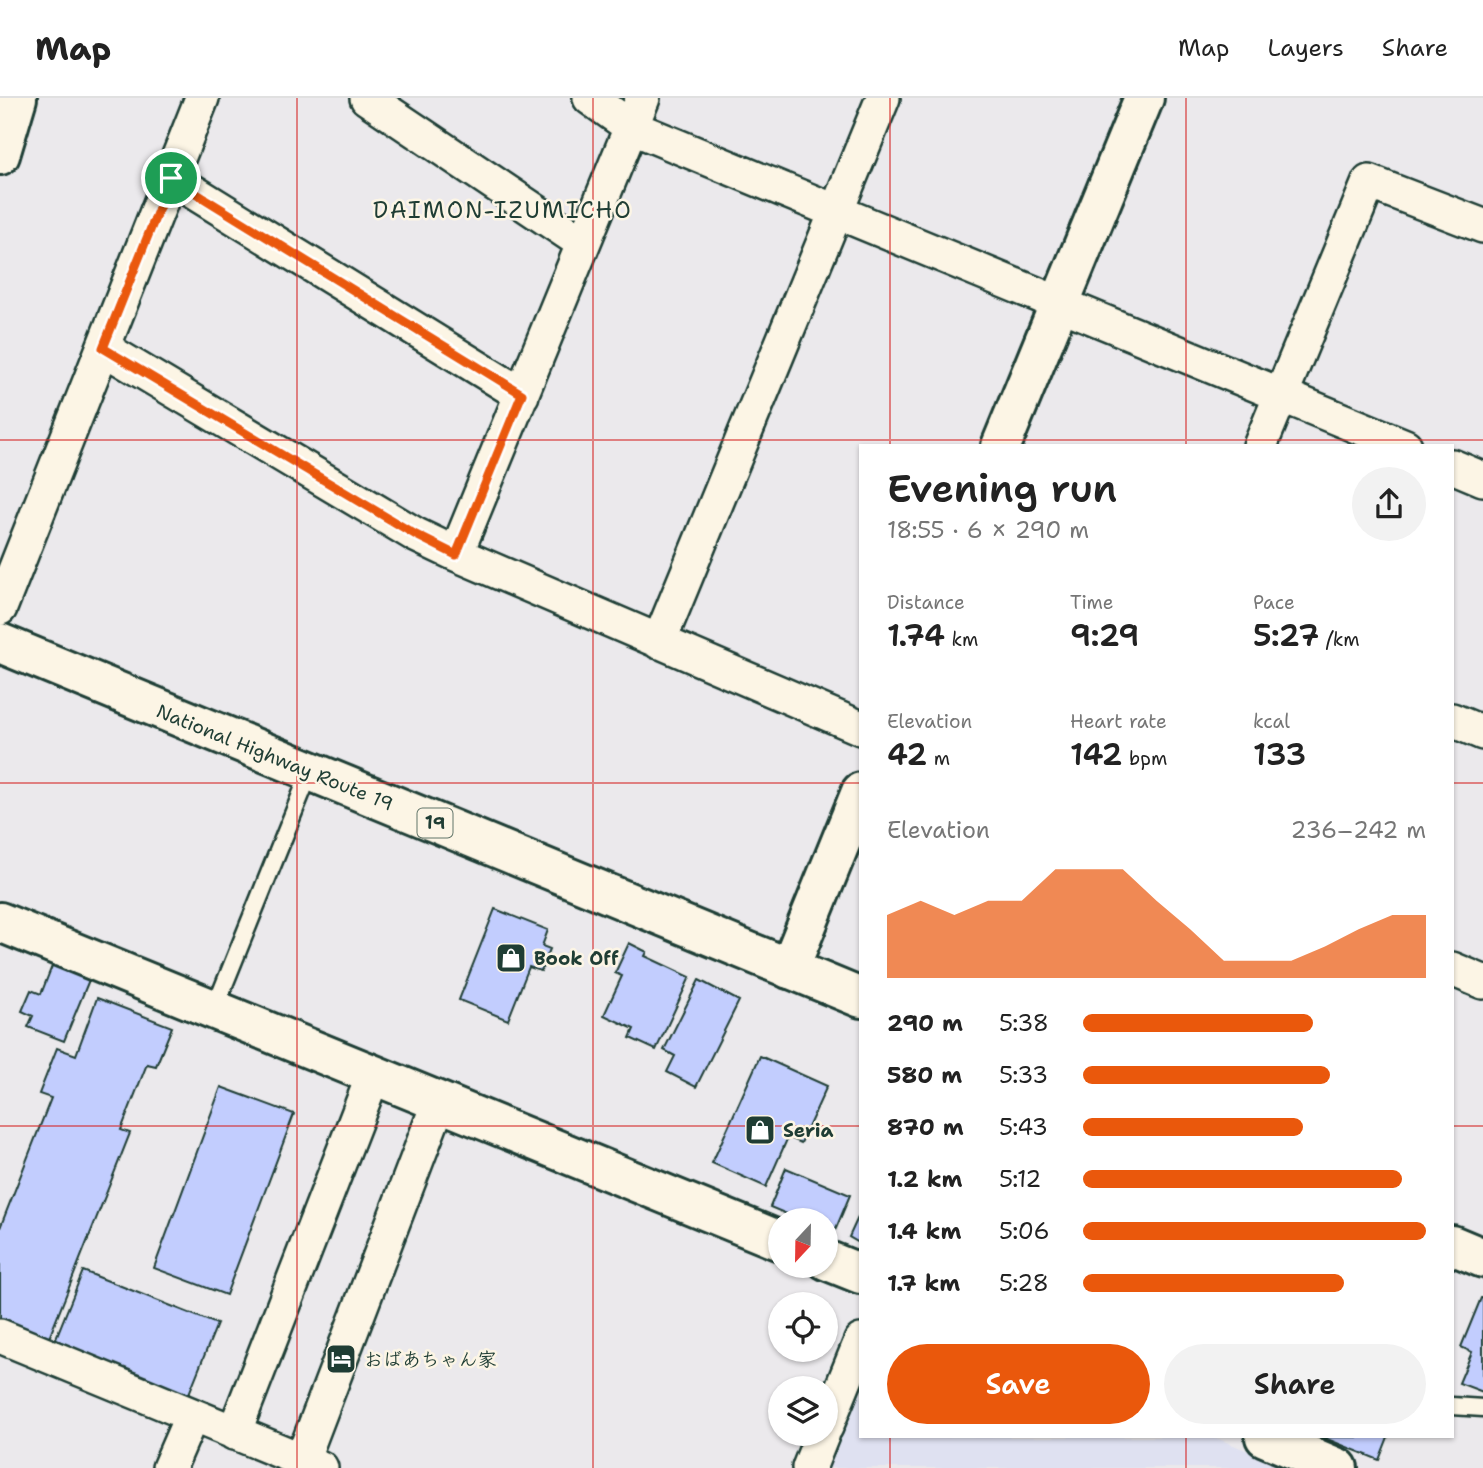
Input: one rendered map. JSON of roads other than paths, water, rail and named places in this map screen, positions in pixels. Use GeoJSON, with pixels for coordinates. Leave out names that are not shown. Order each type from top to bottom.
{"type":"FeatureCollection","features":[{"type":"Feature","properties":{"kind":"main road"},"geometry":{"type":"LineString","coordinates":[[0,155],[18,98]]}},
{"type":"Feature","properties":{"kind":"main road"},"geometry":{"type":"LineString","coordinates":[[1002,444],[1144,98]]}},
{"type":"Feature","properties":{"kind":"main road","name":"National Highway Route 19"},"geometry":{"type":"LineString","coordinates":[[3,645],[859,997]]}},
{"type":"Feature","properties":{"kind":"main road"},"geometry":{"type":"LineString","coordinates":[[789,969],[859,797]]}},
{"type":"Feature","properties":{"kind":"main road"},"geometry":{"type":"LineString","coordinates":[[0,922],[768,1236]]}},
{"type":"Feature","properties":{"kind":"main road"},"geometry":{"type":"LineString","coordinates":[[1454,1246],[1483,1258]]}},
{"type":"Feature","properties":{"kind":"main road"},"geometry":{"type":"LineString","coordinates":[[838,1265],[859,1273]]}},
{"type":"Feature","properties":{"kind":"main road"},"geometry":{"type":"LineString","coordinates":[[1267,1438],[1338,1468]]}},
{"type":"Feature","properties":{"kind":"street"},"geometry":{"type":"LineString","coordinates":[[0,608],[202,98]]}},
{"type":"Feature","properties":{"kind":"street"},"geometry":{"type":"LineString","coordinates":[[367,98],[583,243]]}},
{"type":"Feature","properties":{"kind":"street"},"geometry":{"type":"LineString","coordinates":[[590,98],[637,113],[836,209],[1400,444]]}},
{"type":"Feature","properties":{"kind":"street"},"geometry":{"type":"LineString","coordinates":[[659,642],[883,98]]}},
{"type":"Feature","properties":{"kind":"street"},"geometry":{"type":"LineString","coordinates":[[456,555],[637,113]]}},
{"type":"Feature","properties":{"kind":"street"},"geometry":{"type":"LineString","coordinates":[[171,178],[522,394]]}},
{"type":"Feature","properties":{"kind":"street"},"geometry":{"type":"LineString","coordinates":[[1261,444],[1369,182],[1483,226]]}},
{"type":"Feature","properties":{"kind":"street"},"geometry":{"type":"LineString","coordinates":[[103,348],[416,535],[456,555],[859,727]]}},
{"type":"Feature","properties":{"kind":"street"},"geometry":{"type":"LineString","coordinates":[[1454,467],[1483,478]]}},
{"type":"Feature","properties":{"kind":"street"},"geometry":{"type":"LineString","coordinates":[[1454,721],[1483,733]]}},
{"type":"Feature","properties":{"kind":"street"},"geometry":{"type":"LineString","coordinates":[[1454,970],[1483,982]]}},
{"type":"Feature","properties":{"kind":"street"},"geometry":{"type":"LineString","coordinates":[[234,1433],[373,1076]]}},
{"type":"Feature","properties":{"kind":"street"},"geometry":{"type":"LineString","coordinates":[[0,1336],[312,1464],[439,1102]]}},
{"type":"Feature","properties":{"kind":"street"},"geometry":{"type":"LineString","coordinates":[[838,1398],[859,1346]]}},
{"type":"Feature","properties":{"kind":"street"},"geometry":{"type":"LineString","coordinates":[[169,1468],[192,1415]]}},
{"type":"Feature","properties":{"kind":"street"},"geometry":{"type":"LineString","coordinates":[[809,1468],[818,1446]]}},
{"type":"Feature","properties":{"kind":"lane"},"geometry":{"type":"LineString","coordinates":[[214,1010],[310,772]]}},
{"type":"Feature","properties":{"kind":"lane"},"geometry":{"type":"LineString","coordinates":[[1454,1406],[1483,1408]]}},
{"type":"Feature","properties":{"kind":"place","name":"Book Off"},"geometry":{"type":"Point","coordinates":[511,958]}},
{"type":"Feature","properties":{"kind":"place","name":"Seria"},"geometry":{"type":"Point","coordinates":[760,1130]}},
{"type":"Feature","properties":{"kind":"place","name":"おばあちゃん家"},"geometry":{"type":"Point","coordinates":[341,1359]}},
{"type":"Feature","properties":{"kind":"district","name":"DAIMON-IZUMICHO"},"geometry":{"type":"Point","coordinates":[503,210]}}]}
